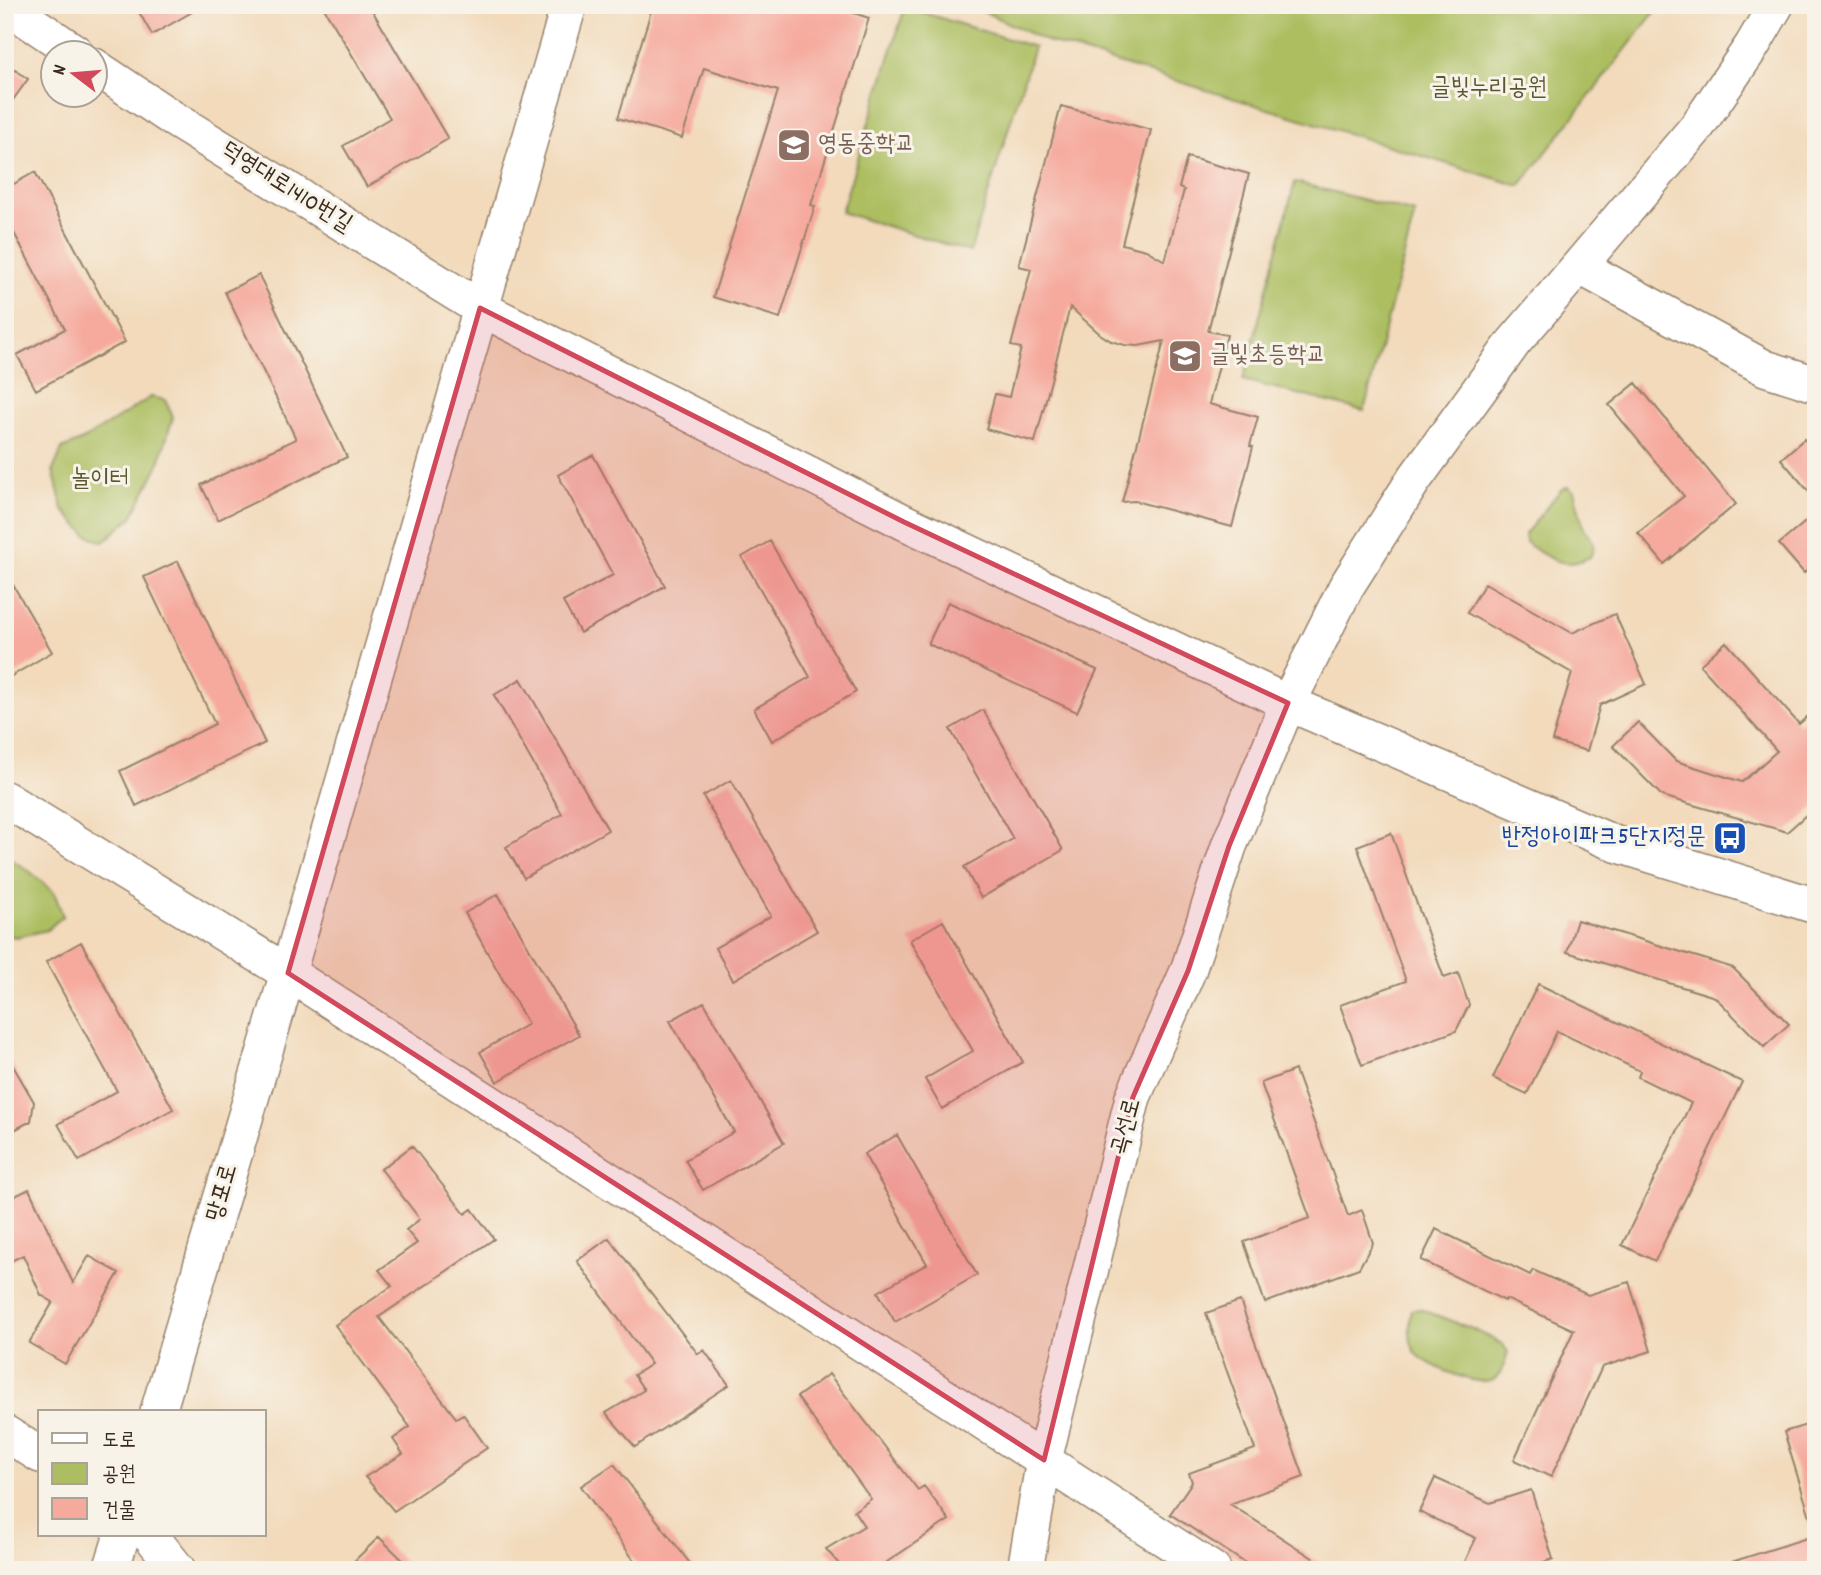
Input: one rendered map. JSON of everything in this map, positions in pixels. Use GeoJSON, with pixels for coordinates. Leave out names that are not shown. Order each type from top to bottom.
{"type":"FeatureCollection","features":[{"type":"Feature","properties":{"kind":"street"},"geometry":{"type":"LineString","coordinates":[[5,5],[54,38]]}},
{"type":"Feature","properties":{"kind":"street","name":"망포로"},"geometry":{"type":"LineString","coordinates":[[159,1410],[569,5]]}},
{"type":"Feature","properties":{"kind":"street","name":"곡선로"},"geometry":{"type":"LineString","coordinates":[[1025,1570],[1044,1460],[1133,1097],[1188,971],[1229,846],[1288,702],[1346,587],[1413,481],[1514,342],[1696,128],[1752,46],[1776,5]]}},
{"type":"Feature","properties":{"kind":"street","name":"덕영대로1410번길"},"geometry":{"type":"LineString","coordinates":[[108,75],[172,118],[480,308],[904,522],[1288,702],[1616,844],[1816,906]]}},
{"type":"Feature","properties":{"kind":"street"},"geometry":{"type":"LineString","coordinates":[[1578,266],[1765,368],[1816,384]]}},
{"type":"Feature","properties":{"kind":"street"},"geometry":{"type":"LineString","coordinates":[[5,799],[288,973],[1213,1570]]}},
{"type":"Feature","properties":{"kind":"street"},"geometry":{"type":"LineString","coordinates":[[5,1433],[38,1454]]}},
{"type":"Feature","properties":{"kind":"street"},"geometry":{"type":"LineString","coordinates":[[111,1570],[122,1536]]}},
{"type":"Feature","properties":{"kind":"street"},"geometry":{"type":"LineString","coordinates":[[151,1536],[178,1570]]}},
{"type":"Feature","properties":{"kind":"highlighted area"},"geometry":{"type":"Polygon","coordinates":[[[480,308],[904,522],[1288,703],[1229,846],[1188,971],[1133,1097],[1044,1460],[288,973],[480,308]]]}},
{"type":"Feature","properties":{"kind":"green space","name":"글빛누리공원"},"geometry":{"type":"Polygon","coordinates":[[[970,5],[1660,5],[1520,186],[1046,41],[970,5]]]}},
{"type":"Feature","properties":{"kind":"green space"},"geometry":{"type":"Polygon","coordinates":[[[905,7],[1034,47],[970,252],[841,212],[905,7]]]}},
{"type":"Feature","properties":{"kind":"green space"},"geometry":{"type":"Polygon","coordinates":[[[1295,182],[1415,213],[1364,411],[1243,380],[1295,182]]]}},
{"type":"Feature","properties":{"kind":"green space","name":"놀이터"},"geometry":{"type":"Polygon","coordinates":[[[151,397],[165,400],[173,417],[158,466],[132,517],[103,542],[87,535],[63,510],[53,470],[62,449],[85,439],[151,397]]]}},
{"type":"Feature","properties":{"kind":"green space"},"geometry":{"type":"Polygon","coordinates":[[[1569,487],[1574,491],[1584,529],[1594,543],[1590,557],[1567,563],[1535,549],[1526,542],[1525,534],[1559,492],[1569,487]]]}},
{"type":"Feature","properties":{"kind":"green space"},"geometry":{"type":"Polygon","coordinates":[[[5,856],[28,870],[54,892],[63,916],[47,930],[16,937],[5,935],[5,856]]]}},
{"type":"Feature","properties":{"kind":"green space"},"geometry":{"type":"Polygon","coordinates":[[[1420,1309],[1470,1328],[1502,1344],[1508,1352],[1498,1375],[1493,1380],[1476,1381],[1430,1364],[1416,1353],[1413,1349],[1410,1321],[1412,1310],[1420,1309]]]}},
{"type":"Feature","properties":{"kind":"building"},"geometry":{"type":"Polygon","coordinates":[[[135,5],[204,5],[152,35],[135,5]]]}},
{"type":"Feature","properties":{"kind":"building"},"geometry":{"type":"Polygon","coordinates":[[[322,5],[369,5],[448,139],[367,187],[343,146],[390,118],[322,5]]]}},
{"type":"Feature","properties":{"kind":"building"},"geometry":{"type":"Polygon","coordinates":[[[653,5],[829,5],[869,18],[811,205],[815,206],[780,318],[713,297],[778,91],[704,68],[682,138],[618,118],[653,5]]]}},
{"type":"Feature","properties":{"kind":"building"},"geometry":{"type":"Polygon","coordinates":[[[5,63],[28,79],[5,111],[5,63]]]}},
{"type":"Feature","properties":{"kind":"building"},"geometry":{"type":"Polygon","coordinates":[[[1061,106],[1151,130],[1122,244],[1146,250],[1165,261],[1184,190],[1179,188],[1187,157],[1249,174],[1208,331],[1227,335],[1209,404],[1258,417],[1232,527],[1135,501],[1122,502],[1164,341],[1138,346],[1111,341],[1070,307],[1035,442],[986,429],[995,394],[1009,397],[1021,348],[1011,346],[1031,269],[1019,266],[1061,106]]]}},
{"type":"Feature","properties":{"kind":"building"},"geometry":{"type":"Polygon","coordinates":[[[35,172],[125,342],[36,390],[17,355],[65,329],[5,216],[5,189],[35,172]]]}},
{"type":"Feature","properties":{"kind":"building"},"geometry":{"type":"Polygon","coordinates":[[[259,275],[347,457],[218,520],[201,485],[296,439],[225,292],[259,275]]]}},
{"type":"Feature","properties":{"kind":"building"},"geometry":{"type":"Polygon","coordinates":[[[1636,383],[1736,504],[1664,564],[1638,533],[1684,496],[1609,405],[1636,383]]]}},
{"type":"Feature","properties":{"kind":"building"},"geometry":{"type":"Polygon","coordinates":[[[1804,439],[1816,453],[1816,500],[1781,459],[1804,439]]]}},
{"type":"Feature","properties":{"kind":"building"},"geometry":{"type":"Polygon","coordinates":[[[593,455],[665,586],[580,633],[563,602],[613,575],[558,475],[593,455]]]}},
{"type":"Feature","properties":{"kind":"building"},"geometry":{"type":"Polygon","coordinates":[[[1816,513],[1816,563],[1804,573],[1779,544],[1816,513]]]}},
{"type":"Feature","properties":{"kind":"building"},"geometry":{"type":"Polygon","coordinates":[[[770,541],[856,692],[772,741],[754,709],[810,677],[742,557],[770,541]]]}},
{"type":"Feature","properties":{"kind":"building"},"geometry":{"type":"Polygon","coordinates":[[[178,561],[265,743],[136,806],[120,771],[215,724],[144,577],[178,561]]]}},
{"type":"Feature","properties":{"kind":"building"},"geometry":{"type":"Polygon","coordinates":[[[5,571],[52,652],[5,680],[5,571]]]}},
{"type":"Feature","properties":{"kind":"building"},"geometry":{"type":"Polygon","coordinates":[[[1485,583],[1572,633],[1615,614],[1646,684],[1600,705],[1587,751],[1552,741],[1572,673],[1467,613],[1485,583]]]}},
{"type":"Feature","properties":{"kind":"building"},"geometry":{"type":"Polygon","coordinates":[[[948,602],[1097,670],[1077,712],[928,644],[948,602]]]}},
{"type":"Feature","properties":{"kind":"building"},"geometry":{"type":"Polygon","coordinates":[[[1726,642],[1799,724],[1816,709],[1816,806],[1787,832],[1662,796],[1613,746],[1638,722],[1676,761],[1742,782],[1777,751],[1700,665],[1726,642]]]}},
{"type":"Feature","properties":{"kind":"building"},"geometry":{"type":"Polygon","coordinates":[[[521,679],[608,830],[524,878],[506,847],[562,814],[494,695],[521,679]]]}},
{"type":"Feature","properties":{"kind":"building"},"geometry":{"type":"Polygon","coordinates":[[[983,710],[1063,850],[981,898],[964,867],[1013,839],[950,729],[983,710]]]}},
{"type":"Feature","properties":{"kind":"building"},"geometry":{"type":"Polygon","coordinates":[[[731,780],[817,931],[733,980],[715,948],[771,916],[703,796],[731,780]]]}},
{"type":"Feature","properties":{"kind":"building"},"geometry":{"type":"Polygon","coordinates":[[[1391,833],[1444,978],[1458,973],[1469,1005],[1456,1031],[1362,1065],[1340,1005],[1406,981],[1357,846],[1391,833]]]}},
{"type":"Feature","properties":{"kind":"building"},"geometry":{"type":"Polygon","coordinates":[[[498,894],[579,1035],[497,1082],[480,1052],[528,1024],[465,913],[498,894]]]}},
{"type":"Feature","properties":{"kind":"building"},"geometry":{"type":"Polygon","coordinates":[[[1577,920],[1733,968],[1789,1024],[1764,1047],[1715,997],[1567,952],[1577,920]]]}},
{"type":"Feature","properties":{"kind":"building"},"geometry":{"type":"Polygon","coordinates":[[[943,921],[1023,1062],[942,1109],[925,1079],[973,1051],[910,940],[943,921]]]}},
{"type":"Feature","properties":{"kind":"building"},"geometry":{"type":"Polygon","coordinates":[[[81,942],[173,1109],[79,1161],[58,1124],[117,1091],[46,962],[81,942]]]}},
{"type":"Feature","properties":{"kind":"building"},"geometry":{"type":"Polygon","coordinates":[[[1538,984],[1742,1082],[1655,1261],[1622,1245],[1691,1103],[1638,1077],[1640,1071],[1557,1031],[1527,1094],[1493,1078],[1538,984]]]}},
{"type":"Feature","properties":{"kind":"building"},"geometry":{"type":"Polygon","coordinates":[[[704,1002],[784,1143],[703,1190],[685,1160],[734,1132],[670,1021],[704,1002]]]}},
{"type":"Feature","properties":{"kind":"building"},"geometry":{"type":"Polygon","coordinates":[[[5,1052],[34,1102],[31,1121],[5,1135],[5,1052]]]}},
{"type":"Feature","properties":{"kind":"building"},"geometry":{"type":"Polygon","coordinates":[[[1295,1070],[1348,1216],[1362,1210],[1373,1243],[1359,1268],[1265,1303],[1244,1242],[1310,1218],[1261,1083],[1295,1070]]]}},
{"type":"Feature","properties":{"kind":"building"},"geometry":{"type":"Polygon","coordinates":[[[897,1135],[977,1275],[895,1322],[878,1292],[927,1264],[864,1154],[897,1135]]]}},
{"type":"Feature","properties":{"kind":"building"},"geometry":{"type":"Polygon","coordinates":[[[412,1146],[465,1214],[472,1209],[494,1239],[379,1317],[456,1418],[463,1414],[487,1448],[394,1511],[365,1477],[403,1454],[393,1439],[410,1427],[335,1325],[392,1286],[379,1270],[417,1243],[406,1230],[420,1219],[381,1169],[412,1146]]]}},
{"type":"Feature","properties":{"kind":"building"},"geometry":{"type":"Polygon","coordinates":[[[29,1189],[73,1283],[89,1256],[119,1273],[65,1364],[29,1343],[53,1302],[41,1295],[23,1255],[5,1264],[5,1201],[29,1189]]]}},
{"type":"Feature","properties":{"kind":"building"},"geometry":{"type":"Polygon","coordinates":[[[1436,1229],[1530,1275],[1533,1270],[1588,1295],[1629,1282],[1651,1351],[1602,1367],[1551,1477],[1514,1460],[1574,1330],[1506,1299],[1505,1301],[1421,1260],[1436,1229]]]}},
{"type":"Feature","properties":{"kind":"building"},"geometry":{"type":"Polygon","coordinates":[[[609,1238],[698,1354],[704,1350],[729,1385],[635,1447],[606,1413],[644,1390],[634,1375],[651,1364],[577,1261],[609,1238]]]}},
{"type":"Feature","properties":{"kind":"building"},"geometry":{"type":"Polygon","coordinates":[[[1240,1301],[1304,1477],[1230,1504],[1331,1570],[1256,1570],[1170,1514],[1192,1482],[1189,1473],[1255,1449],[1206,1313],[1240,1301]]]}},
{"type":"Feature","properties":{"kind":"building"},"geometry":{"type":"Polygon","coordinates":[[[829,1374],[918,1490],[924,1486],[949,1520],[875,1570],[844,1570],[826,1549],[864,1526],[854,1511],[871,1499],[797,1397],[829,1374]]]}},
{"type":"Feature","properties":{"kind":"building"},"geometry":{"type":"Polygon","coordinates":[[[1816,1422],[1816,1520],[1811,1520],[1784,1432],[1816,1422]]]}},
{"type":"Feature","properties":{"kind":"building"},"geometry":{"type":"Polygon","coordinates":[[[614,1464],[695,1570],[641,1570],[581,1486],[614,1464]]]}},
{"type":"Feature","properties":{"kind":"building"},"geometry":{"type":"Polygon","coordinates":[[[1435,1478],[1490,1503],[1531,1490],[1553,1559],[1520,1570],[1461,1570],[1476,1538],[1419,1512],[1435,1478]]]}},
{"type":"Feature","properties":{"kind":"building"},"geometry":{"type":"Polygon","coordinates":[[[1816,1535],[1816,1570],[1720,1570],[1719,1566],[1816,1535]]]}},
{"type":"Feature","properties":{"kind":"building"},"geometry":{"type":"Polygon","coordinates":[[[379,1537],[413,1570],[345,1570],[379,1537]]]}},
{"type":"Feature","properties":{"kind":"place","name":"영동중학교"},"geometry":{"type":"Point","coordinates":[794,145]}},
{"type":"Feature","properties":{"kind":"place","name":"글빛초등학교"},"geometry":{"type":"Point","coordinates":[1185,356]}},
{"type":"Feature","properties":{"kind":"place","name":"반정아이파크5단지정문"},"geometry":{"type":"Point","coordinates":[1730,838]}}]}
